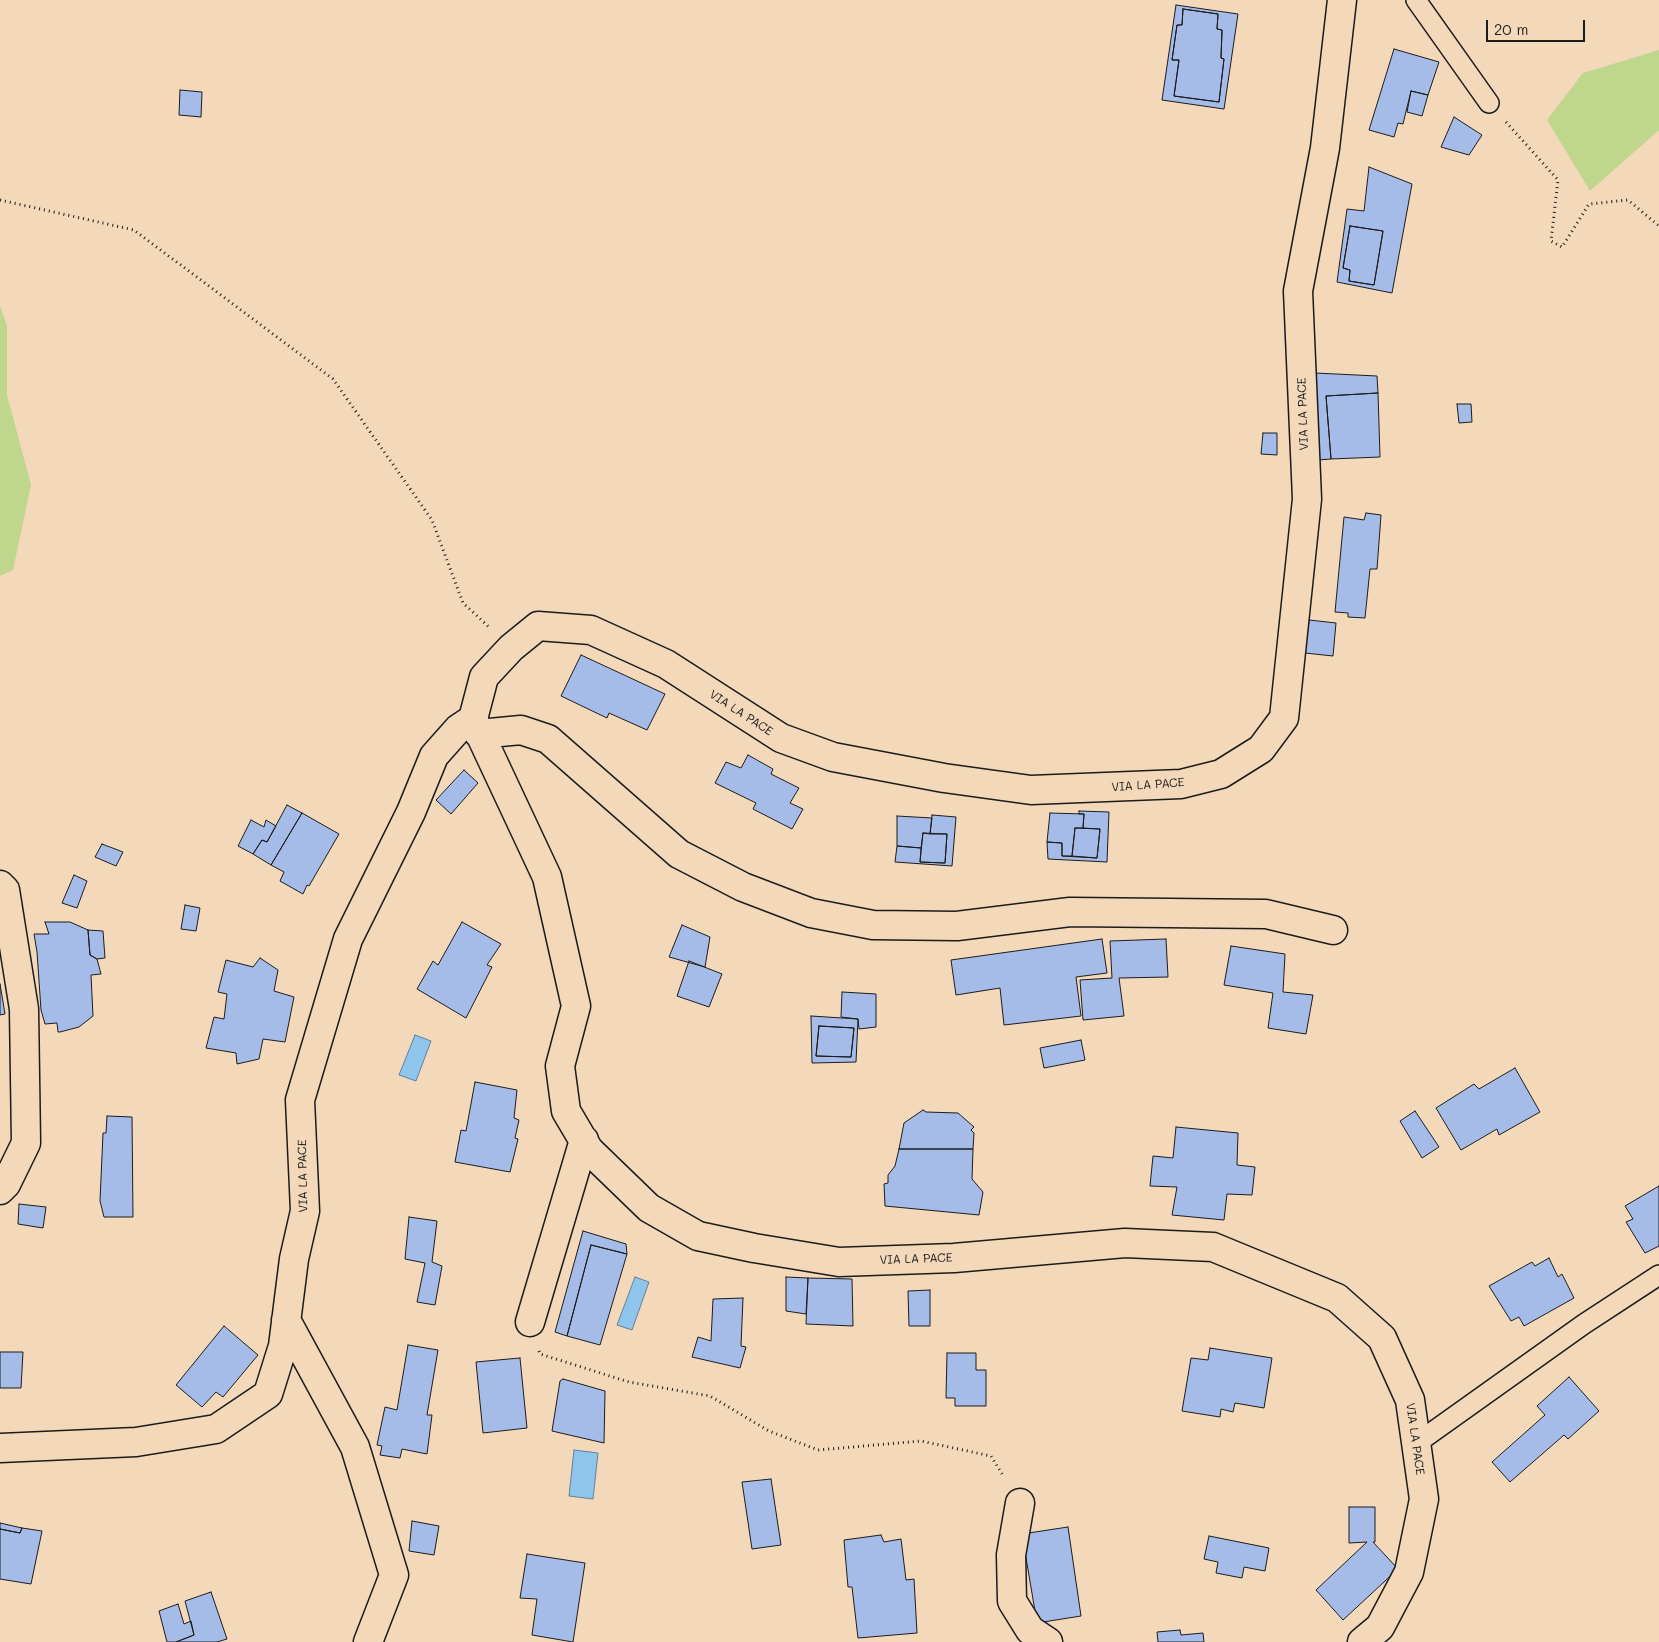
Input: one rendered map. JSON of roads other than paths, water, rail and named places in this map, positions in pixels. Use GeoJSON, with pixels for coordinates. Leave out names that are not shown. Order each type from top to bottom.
{"type":"FeatureCollection","features":[{"type":"Feature","properties":{"kind":"street","name":"VIA LA PACE"},"geometry":{"type":"LineString","coordinates":[[1342,0],[1325,148],[1298,291],[1306,499],[1284,718],[1261,748],[1221,774],[1181,784],[1021,789],[944,778],[833,757],[781,738],[666,664],[591,630],[538,626],[510,648],[484,677],[476,726],[547,877],[576,1006],[560,1066],[566,1111],[589,1150],[649,1208],[698,1236],[754,1248],[839,1262],[954,1258],[1125,1243],[1213,1247],[1338,1298],[1382,1338],[1410,1400],[1424,1499],[1409,1572],[1380,1627],[1362,1642]]}},
{"type":"Feature","properties":{"kind":"street","name":"VIA LA PACE"},"geometry":{"type":"LineString","coordinates":[[0,1448],[136,1442],[216,1428],[268,1394],[283,1346],[294,1259],[305,1211],[300,1100],[348,939],[411,812],[434,756],[458,729],[476,726]]}},
{"type":"Feature","properties":{"kind":"street"},"geometry":{"type":"LineString","coordinates":[[476,726],[521,730],[548,739],[679,854],[743,886],[811,913],[873,925],[957,926],[1070,912],[1266,914],[1333,930]]}},
{"type":"Feature","properties":{"kind":"street"},"geometry":{"type":"LineString","coordinates":[[0,885],[5,890],[24,1009],[26,1144],[6,1184],[0,1190]]}},
{"type":"Feature","properties":{"kind":"street"},"geometry":{"type":"LineString","coordinates":[[530,1322],[584,1140]]}},
{"type":"Feature","properties":{"kind":"street"},"geometry":{"type":"LineString","coordinates":[[286,1320],[355,1447],[394,1575],[368,1642]]}},
{"type":"Feature","properties":{"kind":"street"},"geometry":{"type":"LineString","coordinates":[[1020,1503],[1011,1555],[1012,1601],[1030,1630],[1048,1642]]}},
{"type":"Feature","properties":{"kind":"lane"},"geometry":{"type":"LineString","coordinates":[[1416,0],[1489,104]]}},
{"type":"Feature","properties":{"kind":"lane"},"geometry":{"type":"LineString","coordinates":[[1417,1443],[1584,1324],[1659,1275]]}},
{"type":"Feature","properties":{"kind":"water"},"geometry":{"type":"Polygon","coordinates":[[[415,1035],[431,1041],[416,1081],[399,1075],[415,1035]]]}},
{"type":"Feature","properties":{"kind":"water"},"geometry":{"type":"Polygon","coordinates":[[[635,1277],[649,1282],[632,1330],[617,1325],[635,1277]]]}},
{"type":"Feature","properties":{"kind":"water"},"geometry":{"type":"Polygon","coordinates":[[[574,1450],[598,1453],[593,1499],[569,1496],[574,1450]]]}}]}
